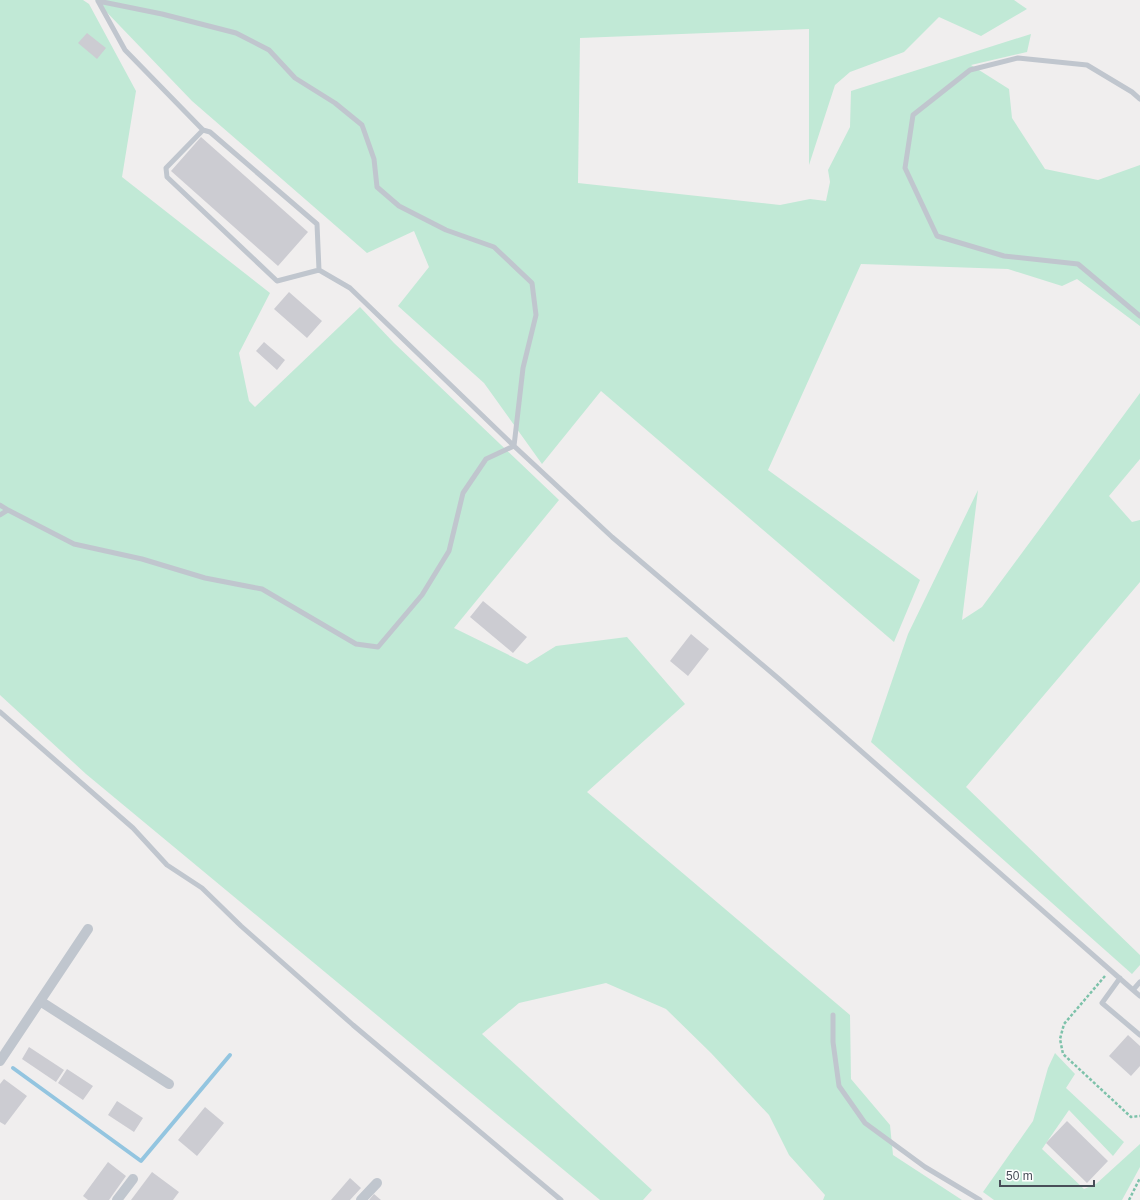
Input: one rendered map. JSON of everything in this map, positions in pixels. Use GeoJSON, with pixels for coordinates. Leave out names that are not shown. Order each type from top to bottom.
{"type":"FeatureCollection","features":[{"type":"Feature","properties":{"kind":"street"},"geometry":{"type":"LineString","coordinates":[[0,1061],[88,929]]}},
{"type":"Feature","properties":{"kind":"street"},"geometry":{"type":"LineString","coordinates":[[40,1001],[169,1084]]}},
{"type":"Feature","properties":{"kind":"street"},"geometry":{"type":"LineString","coordinates":[[117,1200],[133,1179]]}},
{"type":"Feature","properties":{"kind":"street"},"geometry":{"type":"LineString","coordinates":[[361,1200],[377,1183]]}},
{"type":"Feature","properties":{"kind":"lane"},"geometry":{"type":"LineString","coordinates":[[98,1],[124,50],[203,130],[210,132],[317,224],[319,270]]}},
{"type":"Feature","properties":{"kind":"lane"},"geometry":{"type":"LineString","coordinates":[[98,1],[162,14],[236,33],[269,50],[295,78],[335,103],[362,125],[374,159],[377,187],[399,206],[446,230],[494,247],[532,283],[536,315],[523,368],[514,446]]}},
{"type":"Feature","properties":{"kind":"lane"},"geometry":{"type":"LineString","coordinates":[[1140,99],[1132,92],[1087,65],[1018,58],[970,70],[913,116],[905,168],[936,236],[1004,256],[1078,264],[1140,316]]}},
{"type":"Feature","properties":{"kind":"lane"},"geometry":{"type":"LineString","coordinates":[[203,130],[166,168],[168,177],[277,281],[319,270],[350,288],[514,446],[612,537],[785,684],[1140,996]]}},
{"type":"Feature","properties":{"kind":"lane"},"geometry":{"type":"LineString","coordinates":[[0,505],[74,544],[142,559],[205,578],[262,589],[356,644],[378,647],[422,595],[449,551],[463,493],[486,460],[514,446]]}},
{"type":"Feature","properties":{"kind":"lane"},"geometry":{"type":"LineString","coordinates":[[0,515],[8,510]]}},
{"type":"Feature","properties":{"kind":"lane"},"geometry":{"type":"LineString","coordinates":[[0,712],[133,828],[167,865],[202,888],[241,926],[347,1020],[561,1200]]}},
{"type":"Feature","properties":{"kind":"lane"},"geometry":{"type":"LineString","coordinates":[[1120,978],[1102,1003],[1140,1035]]}},
{"type":"Feature","properties":{"kind":"lane"},"geometry":{"type":"LineString","coordinates":[[1133,990],[1140,982]]}},
{"type":"Feature","properties":{"kind":"lane"},"geometry":{"type":"LineString","coordinates":[[833,1014],[832,1042],[839,1086],[865,1123],[925,1166],[980,1200]]}},
{"type":"Feature","properties":{"kind":"path"},"geometry":{"type":"LineString","coordinates":[[1110,969],[1064,1024],[1060,1039],[1063,1054],[1131,1117],[1140,1116]]}},
{"type":"Feature","properties":{"kind":"path"},"geometry":{"type":"LineString","coordinates":[[1128,1200],[1140,1178]]}},
{"type":"Feature","properties":{"kind":"green space"},"geometry":{"type":"Polygon","coordinates":[[[0,0],[83,0],[89,4],[136,91],[122,177],[270,293],[239,353],[249,401],[255,407],[360,307],[394,343],[559,500],[454,628],[527,664],[556,646],[627,637],[685,704],[587,792],[850,1015],[851,1079],[890,1125],[893,1155],[962,1200],[823,1200],[825,1195],[789,1155],[769,1115],[711,1053],[666,1009],[606,983],[519,1003],[482,1034],[652,1190],[643,1200],[600,1200],[86,774],[0,695],[0,0]]]}},
{"type":"Feature","properties":{"kind":"green space"},"geometry":{"type":"Polygon","coordinates":[[[95,0],[1014,0],[1027,9],[981,36],[939,17],[904,52],[850,72],[835,85],[809,165],[809,29],[580,38],[578,183],[780,205],[810,199],[826,201],[830,182],[828,170],[850,127],[851,91],[1031,34],[1027,52],[971,65],[1009,89],[1012,118],[1045,169],[1098,180],[1140,165],[1140,326],[1077,279],[1062,286],[1008,269],[861,264],[768,470],[920,580],[894,642],[601,391],[542,464],[484,383],[398,306],[429,267],[414,231],[367,253],[192,101],[95,0]]]}},
{"type":"Feature","properties":{"kind":"green space"},"geometry":{"type":"Polygon","coordinates":[[[1140,393],[1140,459],[1109,496],[1132,522],[1140,520],[1140,582],[966,787],[1140,955],[1140,965],[1132,974],[871,742],[908,634],[978,490],[962,620],[982,607],[1140,393]]]}},
{"type":"Feature","properties":{"kind":"green space"},"geometry":{"type":"Polygon","coordinates":[[[1055,1053],[1075,1074],[1066,1088],[1124,1142],[1113,1156],[1069,1110],[1042,1149],[1084,1189],[1096,1184],[1140,1144],[1140,1167],[1122,1200],[994,1200],[983,1192],[1033,1121],[1048,1068],[1055,1053]]]}},
{"type":"Feature","properties":{"kind":"building"},"geometry":{"type":"Polygon","coordinates":[[[87,33],[106,48],[97,59],[78,43],[87,33]]]}},
{"type":"Feature","properties":{"kind":"building"},"geometry":{"type":"Polygon","coordinates":[[[201,137],[308,232],[278,266],[171,171],[201,137]]]}},
{"type":"Feature","properties":{"kind":"building"},"geometry":{"type":"Polygon","coordinates":[[[289,292],[322,321],[307,338],[274,309],[289,292]]]}},
{"type":"Feature","properties":{"kind":"building"},"geometry":{"type":"Polygon","coordinates":[[[264,342],[285,360],[277,370],[256,351],[264,342]]]}},
{"type":"Feature","properties":{"kind":"building"},"geometry":{"type":"Polygon","coordinates":[[[483,601],[527,637],[513,653],[470,617],[483,601]]]}},
{"type":"Feature","properties":{"kind":"building"},"geometry":{"type":"Polygon","coordinates":[[[691,634],[709,649],[688,676],[670,661],[691,634]]]}},
{"type":"Feature","properties":{"kind":"building"},"geometry":{"type":"Polygon","coordinates":[[[1128,1035],[1140,1046],[1140,1066],[1131,1076],[1109,1056],[1128,1035]]]}},
{"type":"Feature","properties":{"kind":"building"},"geometry":{"type":"Polygon","coordinates":[[[29,1047],[64,1070],[56,1082],[22,1059],[29,1047]]]}},
{"type":"Feature","properties":{"kind":"building"},"geometry":{"type":"Polygon","coordinates":[[[67,1069],[93,1086],[83,1100],[58,1083],[67,1069]]]}},
{"type":"Feature","properties":{"kind":"building"},"geometry":{"type":"Polygon","coordinates":[[[4,1079],[27,1096],[5,1125],[0,1122],[0,1084],[4,1079]]]}},
{"type":"Feature","properties":{"kind":"building"},"geometry":{"type":"Polygon","coordinates":[[[117,1101],[143,1118],[134,1132],[108,1115],[117,1101]]]}},
{"type":"Feature","properties":{"kind":"building"},"geometry":{"type":"Polygon","coordinates":[[[205,1107],[224,1123],[197,1156],[178,1140],[205,1107]]]}},
{"type":"Feature","properties":{"kind":"building"},"geometry":{"type":"Polygon","coordinates":[[[1067,1121],[1108,1161],[1087,1183],[1046,1143],[1067,1121]]]}},
{"type":"Feature","properties":{"kind":"building"},"geometry":{"type":"Polygon","coordinates":[[[108,1162],[126,1176],[109,1200],[88,1200],[83,1196],[108,1162]]]}},
{"type":"Feature","properties":{"kind":"building"},"geometry":{"type":"Polygon","coordinates":[[[152,1172],[179,1192],[173,1200],[131,1200],[152,1172]]]}},
{"type":"Feature","properties":{"kind":"building"},"geometry":{"type":"Polygon","coordinates":[[[350,1178],[361,1188],[350,1200],[331,1200],[350,1178]]]}},
{"type":"Feature","properties":{"kind":"building"},"geometry":{"type":"Polygon","coordinates":[[[374,1194],[381,1200],[369,1200],[374,1194]]]}},
{"type":"Feature","properties":{"kind":"waterway"},"geometry":{"type":"LineString","coordinates":[[13,1068],[141,1161],[230,1055]]}}]}
